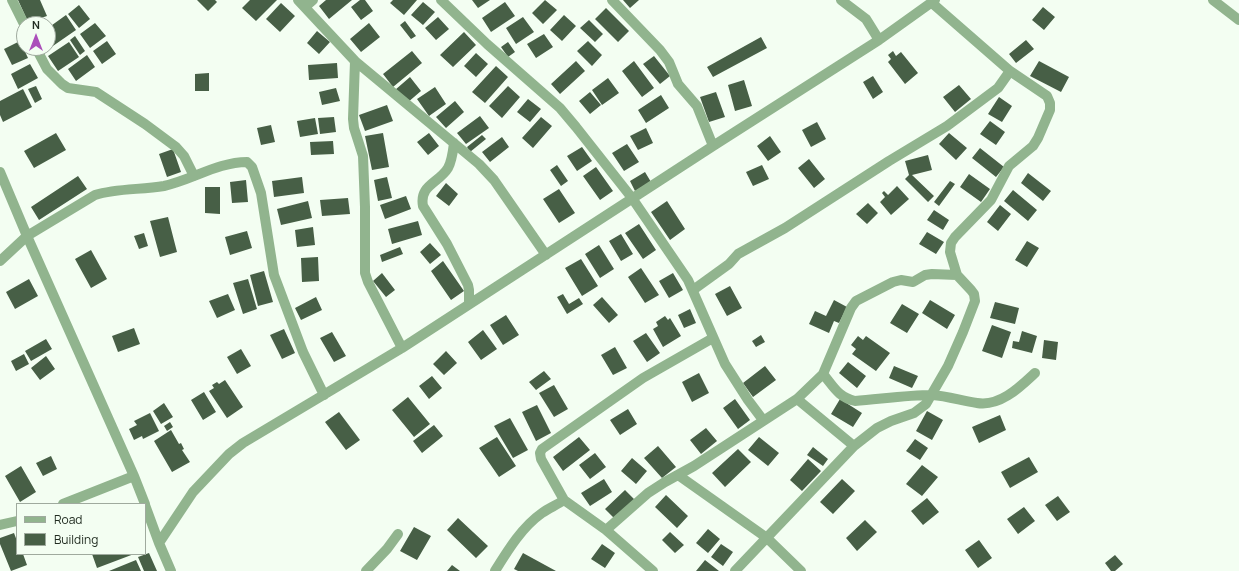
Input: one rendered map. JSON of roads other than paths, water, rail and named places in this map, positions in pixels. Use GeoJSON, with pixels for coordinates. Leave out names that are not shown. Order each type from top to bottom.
{"type":"FeatureCollection","features":[{"type":"Feature","properties":{"kind":"street"},"geometry":{"type":"LineString","coordinates":[[12,0],[20,16]]}},
{"type":"Feature","properties":{"kind":"street"},"geometry":{"type":"LineString","coordinates":[[312,0],[301,4],[355,61],[479,164],[494,180],[546,255]]}},
{"type":"Feature","properties":{"kind":"street"},"geometry":{"type":"LineString","coordinates":[[441,0],[486,44],[560,108],[632,198],[682,270],[693,290],[713,338],[732,377],[763,420]]}},
{"type":"Feature","properties":{"kind":"street"},"geometry":{"type":"LineString","coordinates":[[612,0],[660,50],[669,62],[678,84],[697,106],[713,146]]}},
{"type":"Feature","properties":{"kind":"street"},"geometry":{"type":"LineString","coordinates":[[841,0],[866,19],[879,40]]}},
{"type":"Feature","properties":{"kind":"street"},"geometry":{"type":"LineString","coordinates":[[1213,0],[1239,20]]}},
{"type":"Feature","properties":{"kind":"street"},"geometry":{"type":"LineString","coordinates":[[159,543],[193,492],[229,454],[243,443],[402,348],[632,198],[879,40],[933,1],[1010,71],[1047,96],[1050,103],[1050,110],[1038,138],[1032,146],[1009,166],[991,200],[951,243],[950,252],[957,275],[974,294],[975,301],[954,352],[926,404],[920,410],[877,428],[854,446],[735,571]]}},
{"type":"Feature","properties":{"kind":"street"},"geometry":{"type":"LineString","coordinates":[[40,56],[47,69],[62,84],[68,88],[96,92],[176,147],[184,156],[194,176]]}},
{"type":"Feature","properties":{"kind":"street"},"geometry":{"type":"LineString","coordinates":[[355,61],[353,119],[354,128],[363,156],[365,273],[368,282],[402,348]]}},
{"type":"Feature","properties":{"kind":"street"},"geometry":{"type":"LineString","coordinates":[[693,290],[728,264],[738,254],[785,228],[890,160],[947,126],[998,88],[1010,71]]}},
{"type":"Feature","properties":{"kind":"street"},"geometry":{"type":"LineString","coordinates":[[454,143],[448,169],[424,192],[422,199],[423,206],[447,244],[468,285],[469,304]]}},
{"type":"Feature","properties":{"kind":"street"},"geometry":{"type":"LineString","coordinates":[[0,261],[27,236],[95,195],[105,192],[163,186],[177,183],[239,162],[247,162],[252,167],[261,193],[274,275],[303,352],[324,396]]}},
{"type":"Feature","properties":{"kind":"street"},"geometry":{"type":"LineString","coordinates":[[1,178],[134,476],[145,503]]}},
{"type":"Feature","properties":{"kind":"street"},"geometry":{"type":"LineString","coordinates":[[606,530],[648,493],[694,466],[797,399],[823,374],[851,308],[856,301],[893,282],[901,280],[913,282],[925,275],[932,274],[957,275]]}},
{"type":"Feature","properties":{"kind":"street"},"geometry":{"type":"LineString","coordinates":[[653,571],[606,530],[564,500],[541,459],[540,453],[542,449],[643,378],[713,338]]}},
{"type":"Feature","properties":{"kind":"street"},"geometry":{"type":"LineString","coordinates":[[823,374],[840,395],[848,399],[855,400],[931,395],[979,404],[992,402],[1003,398],[1023,385],[1035,373]]}},
{"type":"Feature","properties":{"kind":"street"},"geometry":{"type":"LineString","coordinates":[[797,399],[854,446]]}},
{"type":"Feature","properties":{"kind":"street"},"geometry":{"type":"LineString","coordinates":[[678,474],[767,538],[801,571]]}},
{"type":"Feature","properties":{"kind":"street"},"geometry":{"type":"LineString","coordinates":[[66,503],[134,476]]}},
{"type":"Feature","properties":{"kind":"street"},"geometry":{"type":"LineString","coordinates":[[495,571],[505,554],[522,532],[541,514],[564,500]]}},
{"type":"Feature","properties":{"kind":"street"},"geometry":{"type":"LineString","coordinates":[[146,507],[171,571]]}},
{"type":"Feature","properties":{"kind":"street"},"geometry":{"type":"LineString","coordinates":[[0,525],[16,521]]}},
{"type":"Feature","properties":{"kind":"street"},"geometry":{"type":"LineString","coordinates":[[366,571],[387,549],[398,534]]}}]}
